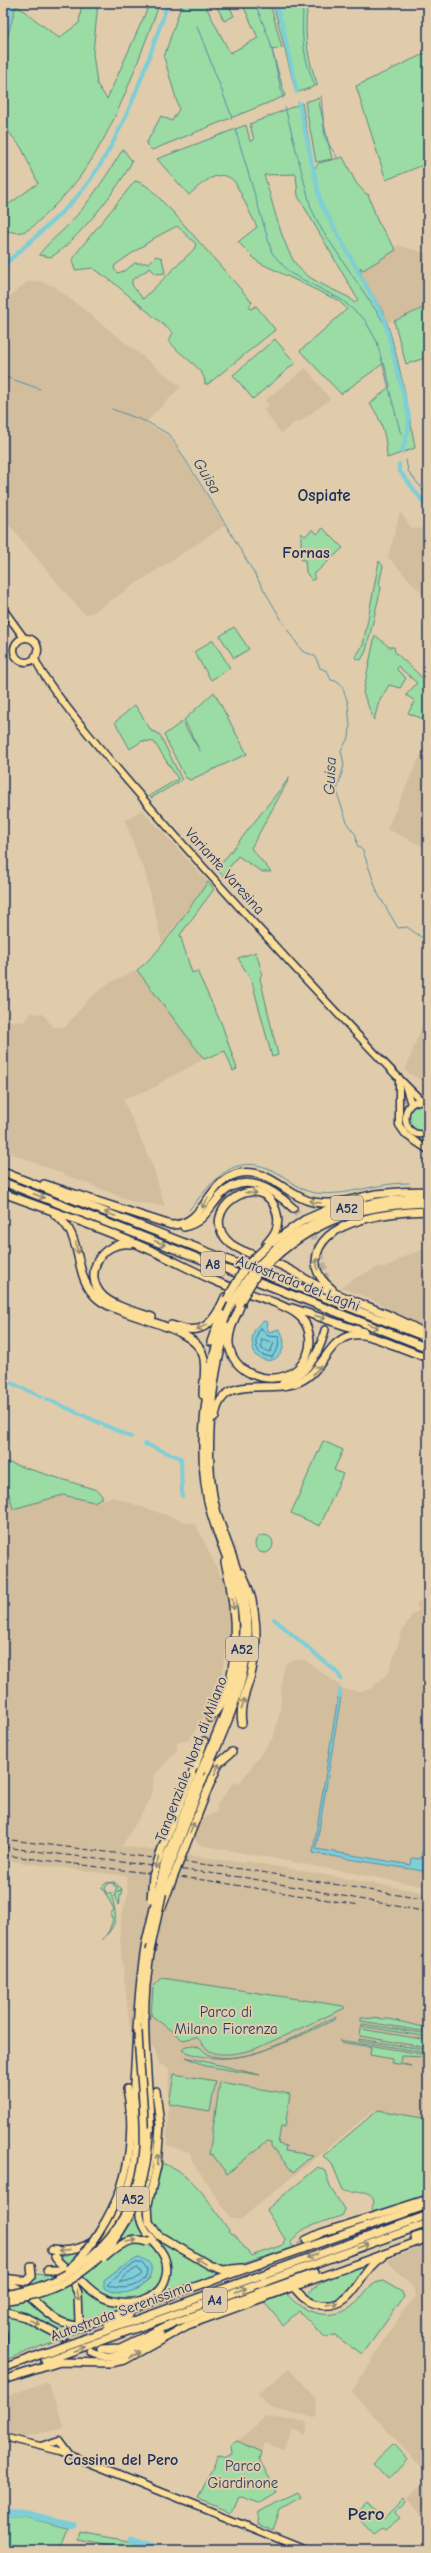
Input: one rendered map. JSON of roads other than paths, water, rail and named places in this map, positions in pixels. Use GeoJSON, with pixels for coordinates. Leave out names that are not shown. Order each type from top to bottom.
{"type":"FeatureCollection","features":[{"type":"Feature","properties":{"kind":"highway","name":"Autostrada dei Laghi"},"geometry":{"type":"LineString","coordinates":[[3,1172],[428,1338]]}},
{"type":"Feature","properties":{"kind":"highway"},"geometry":{"type":"LineString","coordinates":[[128,1212],[167,1224],[183,1223],[198,1213],[219,1183],[232,1176],[246,1173],[272,1179],[311,1201],[327,1203],[367,1196],[428,1191]]}},
{"type":"Feature","properties":{"kind":"highway"},"geometry":{"type":"LineString","coordinates":[[11,1175],[56,1187],[166,1226],[184,1227],[202,1219],[229,1189],[249,1183],[270,1189],[293,1208]]}},
{"type":"Feature","properties":{"kind":"highway","name":"Autostrada dei Laghi"},"geometry":{"type":"LineString","coordinates":[[3,1182],[428,1348]]}},
{"type":"Feature","properties":{"kind":"highway"},"geometry":{"type":"LineString","coordinates":[[3,1192],[158,1254],[217,1282],[269,1302],[299,1315],[305,1323],[309,1336],[308,1351],[303,1362],[290,1374],[276,1379],[263,1378],[250,1373],[239,1364],[232,1355],[229,1344],[233,1301],[232,1287],[249,1263],[267,1244],[277,1228],[278,1218],[274,1207],[266,1197],[248,1192],[235,1196],[224,1206],[220,1219],[223,1233],[230,1243],[285,1267],[321,1287],[390,1315],[428,1335]]}},
{"type":"Feature","properties":{"kind":"highway"},"geometry":{"type":"LineString","coordinates":[[267,1244],[324,1210],[367,1196]]}},
{"type":"Feature","properties":{"kind":"highway","name":"Tangenziale Nord di Milano"},"geometry":{"type":"LineString","coordinates":[[5,2299],[13,2294],[53,2282],[84,2263],[113,2233],[130,2205],[140,2174],[144,2149],[138,2030],[146,1942],[156,1894],[170,1846],[228,1705],[241,1658],[243,1628],[240,1597],[215,1525],[207,1495],[204,1471],[212,1357],[222,1325],[233,1301],[251,1273],[308,1225],[345,1208],[385,1199],[428,1197]]}},
{"type":"Feature","properties":{"kind":"highway"},"geometry":{"type":"LineString","coordinates":[[18,1198],[54,1214],[67,1225],[75,1242],[85,1283],[97,1298],[109,1306],[184,1335],[196,1344],[204,1361],[203,1397],[208,1428],[210,1457]]}},
{"type":"Feature","properties":{"kind":"highway","name":"Tangenziale Nord di Milano"},"geometry":{"type":"LineString","coordinates":[[233,1301],[246,1290],[279,1249],[317,1227],[347,1214],[379,1206],[428,1203]]}},
{"type":"Feature","properties":{"kind":"highway"},"geometry":{"type":"LineString","coordinates":[[365,1305],[332,1289],[323,1281],[316,1265],[320,1246],[341,1228],[364,1219],[388,1213],[428,1211]]}},
{"type":"Feature","properties":{"kind":"highway"},"geometry":{"type":"LineString","coordinates":[[158,1254],[127,1244],[107,1249],[98,1258],[95,1268],[95,1280],[99,1290],[114,1303],[178,1328],[191,1330],[202,1328],[212,1321],[233,1301]]}},
{"type":"Feature","properties":{"kind":"highway"},"geometry":{"type":"LineString","coordinates":[[203,1397],[211,1342],[233,1301]]}},
{"type":"Feature","properties":{"kind":"highway"},"geometry":{"type":"LineString","coordinates":[[269,1302],[329,1320],[428,1358]]}},
{"type":"Feature","properties":{"kind":"highway"},"geometry":{"type":"LineString","coordinates":[[210,1457],[216,1415],[220,1403],[234,1390],[284,1383],[302,1373],[315,1358],[325,1330]]}},
{"type":"Feature","properties":{"kind":"highway"},"geometry":{"type":"LineString","coordinates":[[255,1386],[279,1387],[305,1380],[320,1367],[335,1344],[350,1336],[364,1335],[391,1344]]}},
{"type":"Feature","properties":{"kind":"highway","name":"Tangenziale Nord di Milano"},"geometry":{"type":"LineString","coordinates":[[5,2299],[38,2294],[83,2270],[106,2250],[122,2229],[135,2206],[143,2185],[149,2131],[144,2026],[150,1951],[160,1902],[173,1856],[231,1710],[244,1668],[248,1642],[247,1608],[232,1551],[214,1501],[210,1457]]}},
{"type":"Feature","properties":{"kind":"highway"},"geometry":{"type":"LineString","coordinates":[[210,1718],[220,1706],[227,1685],[235,1636],[234,1611],[227,1569],[215,1525]]}},
{"type":"Feature","properties":{"kind":"highway"},"geometry":{"type":"LineString","coordinates":[[232,1551],[249,1587],[253,1604],[256,1639],[248,1685],[241,1710],[242,1723]]}},
{"type":"Feature","properties":{"kind":"highway"},"geometry":{"type":"LineString","coordinates":[[146,1942],[146,1920],[153,1876],[166,1836],[192,1775],[204,1741]]}},
{"type":"Feature","properties":{"kind":"highway"},"geometry":{"type":"LineString","coordinates":[[150,1951],[162,1904],[207,1791],[219,1763],[232,1752]]}},
{"type":"Feature","properties":{"kind":"highway"},"geometry":{"type":"LineString","coordinates":[[51,2250],[83,2247],[91,2244],[102,2235],[122,2204],[135,2162],[137,2141],[134,2084],[138,2030]]}},
{"type":"Feature","properties":{"kind":"highway"},"geometry":{"type":"LineString","coordinates":[[13,2294],[54,2278],[76,2263],[107,2217],[121,2188],[126,2171],[130,2143],[127,2089]]}},
{"type":"Feature","properties":{"kind":"highway"},"geometry":{"type":"LineString","coordinates":[[156,2091],[160,2125],[157,2166],[147,2214],[153,2229],[204,2263],[223,2270],[240,2268],[305,2248]]}},
{"type":"Feature","properties":{"kind":"highway"},"geometry":{"type":"LineString","coordinates":[[55,2257],[60,2265],[92,2291],[106,2299],[133,2302],[149,2297],[158,2291],[164,2282],[167,2267],[162,2254],[150,2241],[143,2226],[140,2210],[150,2166],[149,2131]]}},
{"type":"Feature","properties":{"kind":"highway"},"geometry":{"type":"LineString","coordinates":[[3,2282],[27,2294],[56,2320],[74,2326],[93,2323],[428,2204]]}},
{"type":"Feature","properties":{"kind":"highway"},"geometry":{"type":"LineString","coordinates":[[306,2240],[321,2233],[428,2204]]}},
{"type":"Feature","properties":{"kind":"highway","name":"Autostrada Serenissima"},"geometry":{"type":"LineString","coordinates":[[3,2368],[428,2215]]}},
{"type":"Feature","properties":{"kind":"highway","name":"Autostrada Serenissima"},"geometry":{"type":"LineString","coordinates":[[3,2376],[428,2223]]}},
{"type":"Feature","properties":{"kind":"highway"},"geometry":{"type":"LineString","coordinates":[[102,2349],[120,2348],[172,2323],[229,2307],[428,2233]]}},
{"type":"Feature","properties":{"kind":"highway"},"geometry":{"type":"LineString","coordinates":[[91,2352],[103,2356],[119,2355],[173,2326],[428,2238]]}},
{"type":"Feature","properties":{"kind":"highway"},"geometry":{"type":"LineString","coordinates":[[297,2291],[313,2303],[329,2305],[340,2302],[353,2293],[377,2260],[428,2238]]}},
{"type":"Feature","properties":{"kind":"highway"},"geometry":{"type":"LineString","coordinates":[[38,2294],[64,2287],[125,2242],[137,2240],[150,2241]]}},
{"type":"Feature","properties":{"kind":"highway"},"geometry":{"type":"LineString","coordinates":[[3,2278],[27,2281],[32,2276],[31,2266]]}},
{"type":"Feature","properties":{"kind":"highway"},"geometry":{"type":"LineString","coordinates":[[48,2270],[58,2269],[66,2271],[76,2277]]}},
{"type":"Feature","properties":{"kind":"highway"},"geometry":{"type":"LineString","coordinates":[[66,2271],[73,2278],[78,2293],[78,2322]]}},
{"type":"Feature","properties":{"kind":"highway"},"geometry":{"type":"LineString","coordinates":[[49,2351],[192,2289]]}},
{"type":"Feature","properties":{"kind":"highway","name":"A4"},"geometry":{"type":"LineString","coordinates":[[3,2380],[60,2362],[120,2362],[181,2328],[229,2307]]}},
{"type":"Feature","properties":{"kind":"highway"},"geometry":{"type":"LineString","coordinates":[[3,2312],[25,2317],[63,2337]]}},
{"type":"Feature","properties":{"kind":"highway"},"geometry":{"type":"LineString","coordinates":[[3,2334],[3,2348]]}},
{"type":"Feature","properties":{"kind":"main road","name":"Variante Varesina"},"geometry":{"type":"LineString","coordinates":[[3,609],[16,629],[24,638],[35,642],[37,649],[35,656],[39,668],[105,754],[146,803],[310,983],[421,1100]]}},
{"type":"Feature","properties":{"kind":"main road","name":"Variante Varesina"},"geometry":{"type":"LineString","coordinates":[[16,629],[17,642],[14,649],[16,656],[22,661],[28,661],[39,668]]}},
{"type":"Feature","properties":{"kind":"main road"},"geometry":{"type":"LineString","coordinates":[[17,642],[24,638]]}},
{"type":"Feature","properties":{"kind":"main road"},"geometry":{"type":"LineString","coordinates":[[28,661],[35,656]]}},
{"type":"Feature","properties":{"kind":"main road"},"geometry":{"type":"LineString","coordinates":[[399,1076],[401,1085],[399,1125],[406,1135],[428,1150]]}},
{"type":"Feature","properties":{"kind":"main road","name":"Variante Varesina"},"geometry":{"type":"LineString","coordinates":[[403,1082],[411,1104]]}},
{"type":"Feature","properties":{"kind":"main road"},"geometry":{"type":"LineString","coordinates":[[428,1102],[421,1100],[411,1104],[405,1110],[404,1119],[412,1132],[428,1146]]}},
{"type":"Feature","properties":{"kind":"main road"},"geometry":{"type":"LineString","coordinates":[[412,1132],[420,1134],[428,1133]]}},
{"type":"Feature","properties":{"kind":"main road"},"geometry":{"type":"LineString","coordinates":[[3,2437],[38,2447],[62,2449]]}},
{"type":"Feature","properties":{"kind":"main road"},"geometry":{"type":"LineString","coordinates":[[38,2447],[59,2440],[62,2449],[72,2458],[306,2550]]}},
{"type":"Feature","properties":{"kind":"main road"},"geometry":{"type":"LineString","coordinates":[[52,2442],[53,2449]]}},
{"type":"Feature","properties":{"kind":"water"},"geometry":{"type":"Polygon","coordinates":[[[264,1321],[268,1322],[267,1328],[269,1332],[279,1329],[283,1335],[283,1349],[276,1358],[270,1360],[263,1359],[255,1355],[252,1345],[256,1327],[264,1321]]]}},
{"type":"Feature","properties":{"kind":"water"},"geometry":{"type":"Polygon","coordinates":[[[341,1696],[316,1849],[411,1865],[412,1858],[421,1859],[426,1831],[428,1831],[428,1866],[423,1871],[313,1853],[338,1697],[341,1696]]]}},
{"type":"Feature","properties":{"kind":"water"},"geometry":{"type":"Polygon","coordinates":[[[138,2258],[147,2261],[151,2267],[150,2275],[145,2282],[138,2288],[127,2292],[116,2293],[104,2288],[104,2280],[121,2267],[138,2258]]]}},
{"type":"Feature","properties":{"kind":"waterway"},"geometry":{"type":"LineString","coordinates":[[3,45],[13,3]]}},
{"type":"Feature","properties":{"kind":"waterway"},"geometry":{"type":"LineString","coordinates":[[3,266],[74,200],[90,180],[105,157],[141,80],[168,3]]}},
{"type":"Feature","properties":{"kind":"waterway"},"geometry":{"type":"LineString","coordinates":[[255,3],[270,41],[283,98]]}},
{"type":"Feature","properties":{"kind":"waterway"},"geometry":{"type":"LineString","coordinates":[[275,3],[282,24],[297,92]]}},
{"type":"Feature","properties":{"kind":"waterway"},"geometry":{"type":"LineString","coordinates":[[289,3],[295,4],[303,12],[302,31],[304,49],[308,67],[315,85]]}},
{"type":"Feature","properties":{"kind":"waterway"},"geometry":{"type":"LineString","coordinates":[[197,26],[232,117]]}},
{"type":"Feature","properties":{"kind":"waterway"},"geometry":{"type":"LineString","coordinates":[[321,96],[325,138],[337,157]]}},
{"type":"Feature","properties":{"kind":"waterway"},"geometry":{"type":"LineString","coordinates":[[299,103],[321,204],[384,318],[409,416],[408,431],[402,452]]}},
{"type":"Feature","properties":{"kind":"waterway"},"geometry":{"type":"LineString","coordinates":[[285,107],[311,208],[322,230],[387,327]]}},
{"type":"Feature","properties":{"kind":"waterway"},"geometry":{"type":"LineString","coordinates":[[235,128],[272,253],[290,273],[342,300],[365,320],[377,342],[400,431],[406,440]]}},
{"type":"Feature","properties":{"kind":"waterway","name":"Guisa"},"geometry":{"type":"LineString","coordinates":[[3,376],[40,389]]}},
{"type":"Feature","properties":{"kind":"waterway","name":"Guisa"},"geometry":{"type":"LineString","coordinates":[[112,409],[147,422],[170,435],[226,525],[284,624]]}},
{"type":"Feature","properties":{"kind":"waterway"},"geometry":{"type":"LineString","coordinates":[[406,460],[408,471],[428,496]]}},
{"type":"Feature","properties":{"kind":"waterway"},"geometry":{"type":"LineString","coordinates":[[399,464],[399,470],[428,508]]}},
{"type":"Feature","properties":{"kind":"waterway","name":"Guisa"},"geometry":{"type":"LineString","coordinates":[[287,629],[302,651],[315,656],[320,668],[327,671],[331,680],[339,682],[342,686],[348,703],[350,727],[349,737],[341,750],[344,765],[337,790],[339,799],[348,825],[356,835],[357,845],[363,851],[378,894],[398,928],[407,927],[428,942]]}},
{"type":"Feature","properties":{"kind":"waterway"},"geometry":{"type":"LineString","coordinates":[[189,1210],[207,1188],[226,1171],[237,1166],[249,1164],[263,1166],[278,1173],[301,1188],[316,1193],[339,1193],[397,1183],[409,1183]]}},
{"type":"Feature","properties":{"kind":"waterway"},"geometry":{"type":"LineString","coordinates":[[9,1382],[42,1397]]}},
{"type":"Feature","properties":{"kind":"waterway"},"geometry":{"type":"LineString","coordinates":[[47,1399],[131,1437]]}},
{"type":"Feature","properties":{"kind":"waterway"},"geometry":{"type":"LineString","coordinates":[[145,1444],[181,1458],[182,1496]]}},
{"type":"Feature","properties":{"kind":"waterway"},"geometry":{"type":"LineString","coordinates":[[274,1619],[338,1673],[341,1679]]}},
{"type":"Feature","properties":{"kind":"waterway"},"geometry":{"type":"LineString","coordinates":[[340,1690],[340,1696]]}},
{"type":"Feature","properties":{"kind":"waterway"},"geometry":{"type":"LineString","coordinates":[[3,2514],[26,2514],[73,2525]]}},
{"type":"Feature","properties":{"kind":"waterway"},"geometry":{"type":"LineString","coordinates":[[131,2539],[164,2550]]}},
{"type":"Feature","properties":{"kind":"tunnel"},"geometry":{"type":"LineString","coordinates":[[293,1208],[313,1236],[323,1265],[327,1295],[325,1330]]}},
{"type":"Feature","properties":{"kind":"tunnel"},"geometry":{"type":"LineString","coordinates":[[294,2286],[291,2274],[292,2261],[297,2249],[306,2240]]}},
{"type":"Feature","properties":{"kind":"tunnel"},"geometry":{"type":"LineString","coordinates":[[79,2322],[86,2341],[102,2349]]}},
{"type":"Feature","properties":{"kind":"railway"},"geometry":{"type":"LineString","coordinates":[[3,1839],[249,1870],[428,1900]]}},
{"type":"Feature","properties":{"kind":"railway"},"geometry":{"type":"LineString","coordinates":[[3,1847],[248,1878],[428,1912]]}},
{"type":"Feature","properties":{"kind":"railway"},"geometry":{"type":"LineString","coordinates":[[3,1855],[211,1881],[359,1905]]}},
{"type":"Feature","properties":{"kind":"district","name":"Ospiate"},"geometry":{"type":"Point","coordinates":[324,495]}},
{"type":"Feature","properties":{"kind":"district","name":"Fornas"},"geometry":{"type":"Point","coordinates":[306,553]}},
{"type":"Feature","properties":{"kind":"district","name":"Cassina del Pero"},"geometry":{"type":"Point","coordinates":[121,2460]}},
{"type":"Feature","properties":{"kind":"district","name":"Pero"},"geometry":{"type":"Point","coordinates":[366,2514]}},
{"type":"Feature","properties":{"kind":"park label","name":"Parco di Milano Fiorenza"},"geometry":{"type":"Point","coordinates":[226,2020]}},
{"type":"Feature","properties":{"kind":"park label","name":"Parco Giardinone"},"geometry":{"type":"Point","coordinates":[243,2474]}}]}
